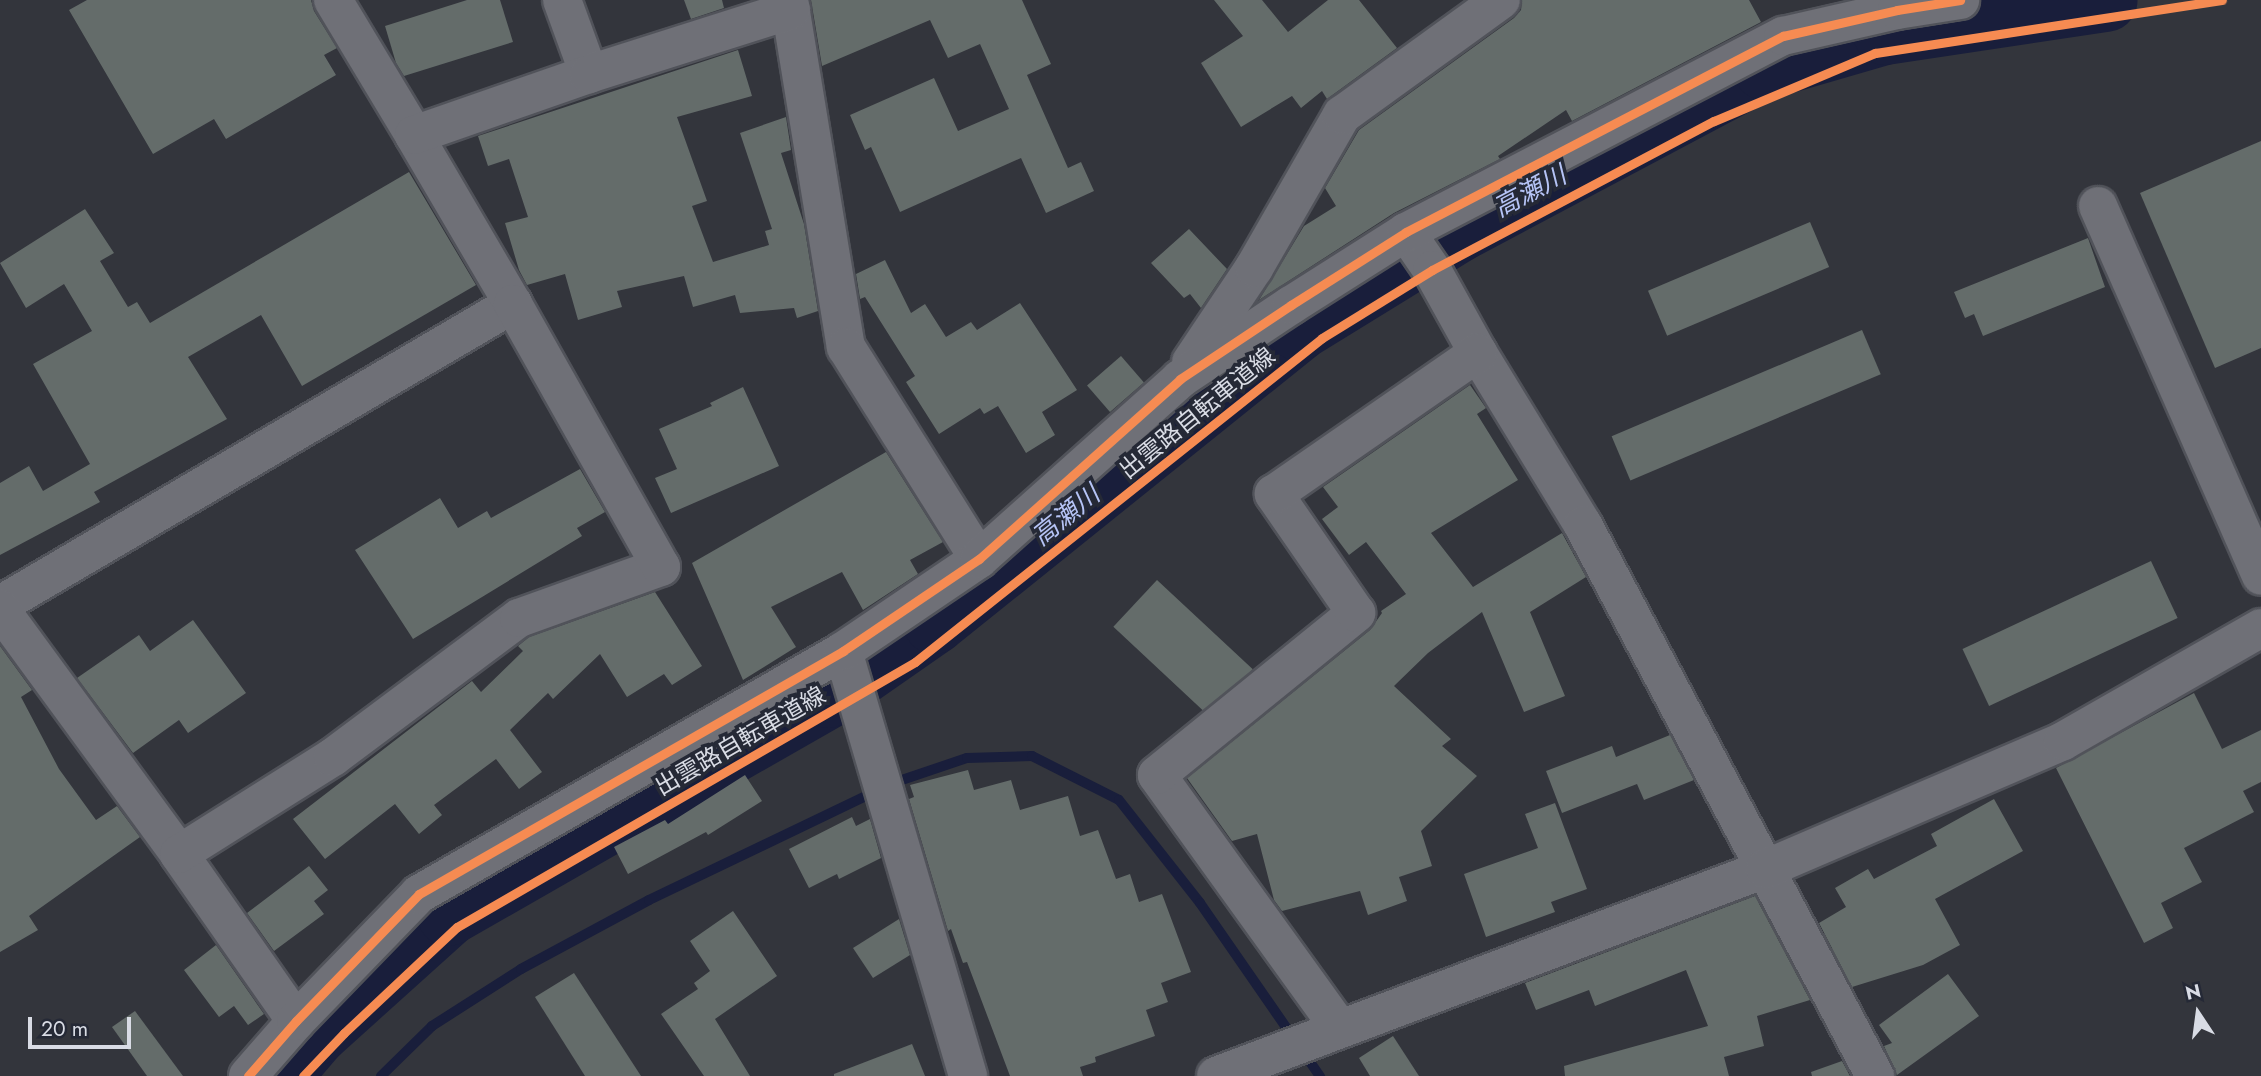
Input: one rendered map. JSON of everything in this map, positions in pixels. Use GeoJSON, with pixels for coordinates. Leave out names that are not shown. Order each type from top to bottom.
{"type":"FeatureCollection","features":[{"type":"Feature","properties":{"kind":"street"},"geometry":{"type":"LineString","coordinates":[[179,854],[333,757],[519,618],[661,567],[513,304],[332,0]]}},
{"type":"Feature","properties":{"kind":"street"},"geometry":{"type":"LineString","coordinates":[[562,0],[589,74]]}},
{"type":"Feature","properties":{"kind":"street"},"geometry":{"type":"LineString","coordinates":[[1180,379],[1254,268],[1342,115],[1502,0]]}},
{"type":"Feature","properties":{"kind":"street"},"geometry":{"type":"LineString","coordinates":[[248,1076],[296,1021],[419,894],[843,651],[979,559],[1180,379],[1406,232],[1783,36],[1897,10],[1960,0]]}},
{"type":"Feature","properties":{"kind":"street"},"geometry":{"type":"LineString","coordinates":[[414,135],[790,5],[846,347],[979,559]]}},
{"type":"Feature","properties":{"kind":"street"},"geometry":{"type":"LineString","coordinates":[[2098,206],[2261,576]]}},
{"type":"Feature","properties":{"kind":"street"},"geometry":{"type":"LineString","coordinates":[[1406,232],[1432,270],[1478,352],[1583,525],[1875,1076]]}},
{"type":"Feature","properties":{"kind":"street"},"geometry":{"type":"LineString","coordinates":[[296,1021],[0,607],[513,304]]}},
{"type":"Feature","properties":{"kind":"street"},"geometry":{"type":"LineString","coordinates":[[1340,1029],[1157,775],[1356,613],[1274,494],[1478,352]]}},
{"type":"Feature","properties":{"kind":"street"},"geometry":{"type":"LineString","coordinates":[[1216,1076],[1280,1065],[1340,1029],[1765,869],[2063,741],[2261,628]]}},
{"type":"Feature","properties":{"kind":"street"},"geometry":{"type":"LineString","coordinates":[[843,651],[968,1076]]}},
{"type":"Feature","properties":{"kind":"building"},"geometry":{"type":"Polygon","coordinates":[[[87,0],[311,0],[314,11],[337,48],[324,55],[336,75],[226,139],[214,119],[153,154],[69,10],[87,0]]]}},
{"type":"Feature","properties":{"kind":"building"},"geometry":{"type":"Polygon","coordinates":[[[467,0],[500,0],[513,42],[404,76],[396,63],[385,26],[467,0]]]}},
{"type":"Feature","properties":{"kind":"building"},"geometry":{"type":"Polygon","coordinates":[[[684,0],[722,0],[724,8],[691,19],[684,0]]]}},
{"type":"Feature","properties":{"kind":"building"},"geometry":{"type":"Polygon","coordinates":[[[811,0],[1022,0],[1051,64],[1027,75],[1068,168],[1081,162],[1094,191],[1046,213],[1021,158],[900,212],[871,147],[865,150],[850,115],[934,78],[958,131],[1009,109],[980,44],[948,58],[930,20],[822,66],[811,0]]]}},
{"type":"Feature","properties":{"kind":"building"},"geometry":{"type":"Polygon","coordinates":[[[1214,0],[1262,0],[1288,32],[1328,0],[1359,0],[1397,48],[1327,99],[1322,91],[1301,108],[1292,96],[1241,127],[1201,63],[1243,36],[1214,0]]]}},
{"type":"Feature","properties":{"kind":"building"},"geometry":{"type":"Polygon","coordinates":[[[1522,0],[1749,0],[1761,22],[1572,121],[1566,110],[1498,156],[1500,159],[1394,213],[1259,300],[1304,226],[1336,206],[1325,188],[1359,130],[1514,18],[1521,10],[1522,0]]]}},
{"type":"Feature","properties":{"kind":"building"},"geometry":{"type":"Polygon","coordinates":[[[738,50],[752,96],[677,117],[707,201],[692,206],[713,262],[769,245],[765,231],[772,229],[740,133],[786,117],[791,150],[781,153],[804,224],[818,311],[797,318],[794,308],[740,313],[735,295],[693,307],[684,276],[617,291],[622,307],[578,320],[565,274],[527,285],[519,270],[505,223],[528,217],[509,159],[488,166],[478,136],[738,50]]]}},
{"type":"Feature","properties":{"kind":"building"},"geometry":{"type":"Polygon","coordinates":[[[2261,141],[2261,348],[2215,368],[2140,193],[2261,141]]]}},
{"type":"Feature","properties":{"kind":"building"},"geometry":{"type":"Polygon","coordinates":[[[409,172],[476,285],[302,386],[261,315],[188,357],[227,419],[94,492],[100,502],[0,555],[0,483],[29,466],[43,491],[90,464],[33,364],[92,331],[64,284],[26,308],[0,263],[85,209],[114,253],[100,261],[128,307],[137,302],[150,323],[409,172]]]}},
{"type":"Feature","properties":{"kind":"building"},"geometry":{"type":"Polygon","coordinates":[[[1810,222],[1829,267],[1667,336],[1648,291],[1810,222]]]}},
{"type":"Feature","properties":{"kind":"building"},"geometry":{"type":"Polygon","coordinates":[[[1189,229],[1227,269],[1201,308],[1190,294],[1184,298],[1151,263],[1189,229]]]}},
{"type":"Feature","properties":{"kind":"building"},"geometry":{"type":"Polygon","coordinates":[[[2088,238],[2105,287],[1983,336],[1974,314],[1965,318],[1954,292],[2088,238]]]}},
{"type":"Feature","properties":{"kind":"building"},"geometry":{"type":"Polygon","coordinates":[[[885,260],[911,313],[925,304],[946,337],[971,322],[977,330],[1020,303],[1077,390],[1042,412],[1055,435],[1026,453],[998,406],[984,414],[980,408],[939,434],[906,382],[915,376],[865,297],[860,299],[856,274],[885,260]]]}},
{"type":"Feature","properties":{"kind":"building"},"geometry":{"type":"Polygon","coordinates":[[[1862,330],[1881,374],[1630,480],[1612,436],[1862,330]]]}},
{"type":"Feature","properties":{"kind":"building"},"geometry":{"type":"Polygon","coordinates":[[[1121,356],[1144,382],[1110,412],[1087,386],[1121,356]]]}},
{"type":"Feature","properties":{"kind":"building"},"geometry":{"type":"Polygon","coordinates":[[[1470,385],[1486,408],[1477,414],[1518,480],[1431,533],[1473,587],[1562,533],[1586,577],[1530,612],[1565,696],[1524,712],[1482,612],[1428,653],[1394,686],[1451,739],[1442,746],[1477,776],[1421,831],[1432,866],[1399,877],[1407,901],[1368,915],[1360,891],[1282,911],[1274,900],[1257,834],[1232,841],[1187,778],[1370,630],[1381,611],[1406,594],[1366,542],[1349,555],[1322,519],[1338,507],[1323,487],[1470,385]]]}},
{"type":"Feature","properties":{"kind":"building"},"geometry":{"type":"Polygon","coordinates":[[[743,387],[779,466],[671,513],[655,478],[677,469],[659,429],[712,406],[710,403],[743,387]]]}},
{"type":"Feature","properties":{"kind":"building"},"geometry":{"type":"Polygon","coordinates":[[[886,452],[943,542],[910,560],[918,574],[863,610],[842,572],[771,607],[796,647],[743,680],[692,563],[886,452]]]}},
{"type":"Feature","properties":{"kind":"building"},"geometry":{"type":"Polygon","coordinates":[[[580,469],[605,512],[577,528],[582,536],[413,639],[355,550],[440,498],[458,528],[487,511],[491,518],[580,469]]]}},
{"type":"Feature","properties":{"kind":"building"},"geometry":{"type":"Polygon","coordinates":[[[2151,561],[2178,618],[1989,706],[1962,649],[2151,561]]]}},
{"type":"Feature","properties":{"kind":"building"},"geometry":{"type":"Polygon","coordinates":[[[1157,580],[1253,669],[1209,716],[1113,627],[1157,580]]]}},
{"type":"Feature","properties":{"kind":"building"},"geometry":{"type":"Polygon","coordinates":[[[655,592],[702,666],[672,685],[664,674],[627,697],[600,654],[553,699],[548,693],[510,730],[542,772],[519,789],[496,759],[434,805],[442,815],[419,834],[395,804],[325,859],[293,819],[472,681],[481,692],[523,651],[518,646],[529,637],[655,592]]]}},
{"type":"Feature","properties":{"kind":"building"},"geometry":{"type":"Polygon","coordinates":[[[193,620],[246,693],[188,733],[179,720],[133,753],[77,678],[139,635],[150,651],[193,620]]]}},
{"type":"Feature","properties":{"kind":"building"},"geometry":{"type":"Polygon","coordinates":[[[0,646],[32,690],[21,697],[59,769],[96,820],[117,806],[140,837],[29,916],[38,930],[0,952],[0,646]]]}},
{"type":"Feature","properties":{"kind":"building"},"geometry":{"type":"Polygon","coordinates":[[[2194,693],[2222,749],[2261,730],[2261,782],[2243,791],[2254,812],[2184,848],[2202,882],[2161,903],[2173,928],[2144,943],[2056,768],[2194,693]]]}},
{"type":"Feature","properties":{"kind":"building"},"geometry":{"type":"Polygon","coordinates":[[[1670,735],[1694,780],[1644,800],[1637,784],[1562,813],[1546,771],[1612,746],[1616,757],[1670,735]]]}},
{"type":"Feature","properties":{"kind":"building"},"geometry":{"type":"Polygon","coordinates":[[[968,770],[974,790],[1011,780],[1020,810],[1068,796],[1080,836],[1098,830],[1116,879],[1130,874],[1139,902],[1162,894],[1191,972],[1161,983],[1168,1002],[1146,1010],[1155,1036],[1095,1057],[1096,1062],[1080,1067],[1083,1076],[1010,1076],[967,962],[963,963],[951,929],[948,931],[909,799],[914,797],[910,785],[968,770]]]}},
{"type":"Feature","properties":{"kind":"building"},"geometry":{"type":"Polygon","coordinates":[[[745,775],[762,801],[708,835],[706,832],[628,874],[614,847],[665,820],[668,824],[745,775]]]}},
{"type":"Feature","properties":{"kind":"building"},"geometry":{"type":"Polygon","coordinates":[[[1994,799],[2023,851],[1935,899],[1960,945],[1923,965],[1852,987],[1819,923],[1846,907],[1835,888],[1868,869],[1874,879],[1937,846],[1931,834],[1994,799]]]}},
{"type":"Feature","properties":{"kind":"building"},"geometry":{"type":"Polygon","coordinates":[[[1555,803],[1587,889],[1551,902],[1555,912],[1486,937],[1464,874],[1538,848],[1525,814],[1555,803]]]}},
{"type":"Feature","properties":{"kind":"building"},"geometry":{"type":"Polygon","coordinates":[[[852,817],[856,826],[870,819],[881,858],[839,879],[837,874],[809,888],[789,849],[852,817]]]}},
{"type":"Feature","properties":{"kind":"building"},"geometry":{"type":"Polygon","coordinates":[[[309,866],[328,890],[314,901],[324,914],[274,951],[247,913],[309,866]]]}},
{"type":"Feature","properties":{"kind":"building"},"geometry":{"type":"Polygon","coordinates":[[[1755,896],[1810,1000],[1757,1016],[1764,1046],[1724,1057],[1729,1076],[1565,1076],[1564,1066],[1708,1026],[1686,970],[1595,1006],[1589,990],[1536,1010],[1525,983],[1755,896]]]}},
{"type":"Feature","properties":{"kind":"building"},"geometry":{"type":"Polygon","coordinates":[[[733,911],[777,976],[715,1019],[750,1076],[704,1076],[661,1014],[698,989],[694,983],[710,971],[690,941],[733,911]]]}},
{"type":"Feature","properties":{"kind":"building"},"geometry":{"type":"Polygon","coordinates":[[[899,919],[910,955],[873,978],[853,948],[899,919]]]}},
{"type":"Feature","properties":{"kind":"building"},"geometry":{"type":"Polygon","coordinates":[[[216,945],[264,1014],[248,1025],[234,1006],[219,1017],[184,970],[216,945]]]}},
{"type":"Feature","properties":{"kind":"building"},"geometry":{"type":"Polygon","coordinates":[[[574,973],[641,1076],[585,1076],[535,997],[574,973]]]}},
{"type":"Feature","properties":{"kind":"building"},"geometry":{"type":"Polygon","coordinates":[[[1948,974],[1979,1016],[1897,1075],[1884,1046],[1892,1043],[1879,1025],[1948,974]]]}},
{"type":"Feature","properties":{"kind":"building"},"geometry":{"type":"Polygon","coordinates":[[[135,1011],[183,1076],[147,1076],[112,1027],[135,1011]]]}},
{"type":"Feature","properties":{"kind":"building"},"geometry":{"type":"Polygon","coordinates":[[[1393,1036],[1419,1076],[1370,1076],[1359,1058],[1393,1036]]]}},
{"type":"Feature","properties":{"kind":"building"},"geometry":{"type":"Polygon","coordinates":[[[912,1044],[925,1076],[834,1076],[834,1074],[912,1044]]]}},
{"type":"Feature","properties":{"kind":"building"},"geometry":{"type":"Polygon","coordinates":[[[1842,1061],[1850,1076],[1812,1076],[1811,1072],[1842,1061]]]}},
{"type":"Feature","properties":{"kind":"waterway","name":"高瀬川"},"geometry":{"type":"LineString","coordinates":[[279,1076],[316,1033],[448,914],[828,696],[934,622],[1298,329],[1457,231],[1764,68],[1884,33],[2106,0]]}},
{"type":"Feature","properties":{"kind":"waterway"},"geometry":{"type":"LineString","coordinates":[[890,784],[967,758],[1032,756],[1119,800],[1200,903],[1320,1076]]}},
{"type":"Feature","properties":{"kind":"waterway"},"geometry":{"type":"LineString","coordinates":[[381,1076],[432,1026],[521,969],[649,900],[876,791]]}},
{"type":"Feature","properties":{"kind":"cycle path","name":"出雲路自転車道線"},"geometry":{"type":"LineString","coordinates":[[248,1076],[296,1021],[419,894],[843,651],[979,559],[1180,379],[1406,232],[1783,36],[1897,10],[1960,0]]}},
{"type":"Feature","properties":{"kind":"cycle path","name":"出雲路自転車道線"},"geometry":{"type":"LineString","coordinates":[[303,1076],[344,1033],[457,927],[915,662],[1322,338],[1432,270],[1714,121],[1875,53],[2222,0]]}}]}
